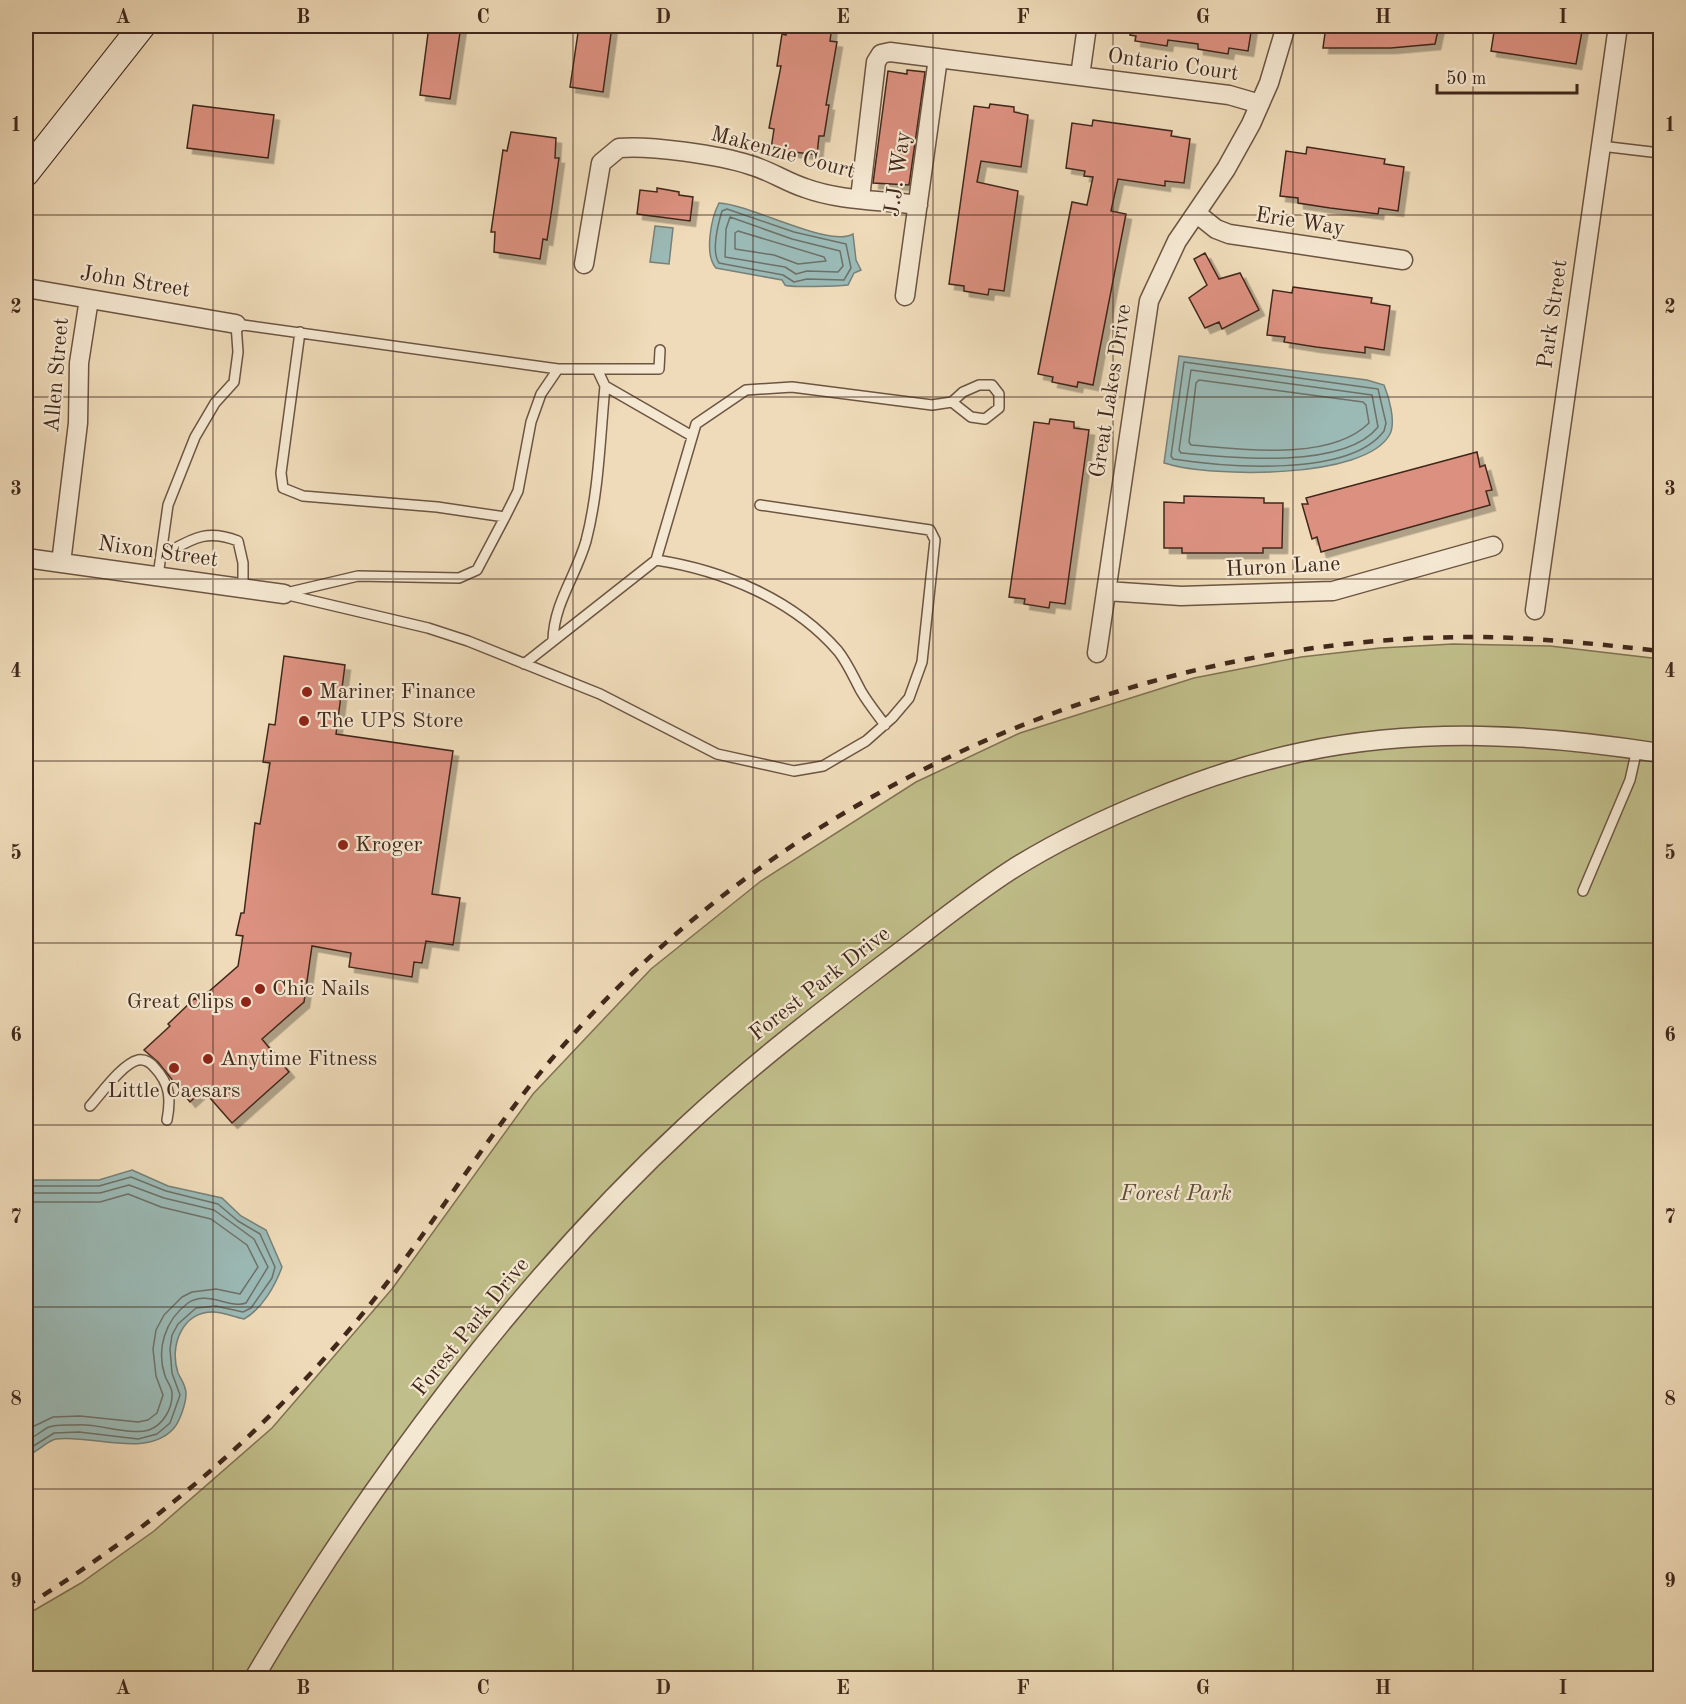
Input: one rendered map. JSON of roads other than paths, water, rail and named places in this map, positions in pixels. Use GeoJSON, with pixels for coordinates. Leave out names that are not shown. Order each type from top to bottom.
{"type":"FeatureCollection","features":[{"type":"Feature","properties":{"kind":"street"},"geometry":{"type":"LineString","coordinates":[[26,173],[142,26]]}},
{"type":"Feature","properties":{"kind":"street","name":"Ontario Court"},"geometry":{"type":"LineString","coordinates":[[1080,76],[1087,26]]}},
{"type":"Feature","properties":{"kind":"street","name":"Great Lakes Drive"},"geometry":{"type":"LineString","coordinates":[[1097,652],[1149,301],[1177,241],[1226,169],[1260,104],[1281,51],[1286,26]]}},
{"type":"Feature","properties":{"kind":"street","name":"Park Street"},"geometry":{"type":"LineString","coordinates":[[1534,610],[1618,26]]}},
{"type":"Feature","properties":{"kind":"street","name":"Ontario Court"},"geometry":{"type":"LineString","coordinates":[[881,54],[890,52],[1230,95],[1260,104]]}},
{"type":"Feature","properties":{"kind":"street","name":"J.J. Way"},"geometry":{"type":"LineString","coordinates":[[860,198],[876,62],[881,54]]}},
{"type":"Feature","properties":{"kind":"street","name":"J.J. Way"},"geometry":{"type":"LineString","coordinates":[[905,296],[938,58]]}},
{"type":"Feature","properties":{"kind":"street","name":"Makenzie Court"},"geometry":{"type":"LineString","coordinates":[[584,264],[601,163],[619,148],[650,149],[733,161],[751,165],[805,188],[828,195],[918,205]]}},
{"type":"Feature","properties":{"kind":"street","name":"Erie Way"},"geometry":{"type":"LineString","coordinates":[[1196,213],[1216,229],[1254,240],[1403,260]]}},
{"type":"Feature","properties":{"kind":"street","name":"John Street"},"geometry":{"type":"LineString","coordinates":[[26,288],[236,324]]}},
{"type":"Feature","properties":{"kind":"street","name":"Allen Street"},"geometry":{"type":"LineString","coordinates":[[61,563],[78,423],[79,363],[89,299]]}},
{"type":"Feature","properties":{"kind":"street","name":"Huron Lane"},"geometry":{"type":"LineString","coordinates":[[1106,591],[1180,596],[1333,591],[1493,546]]}},
{"type":"Feature","properties":{"kind":"street","name":"Nixon Street"},"geometry":{"type":"LineString","coordinates":[[26,558],[284,594]]}},
{"type":"Feature","properties":{"kind":"street","name":"Forest Park Drive"},"geometry":{"type":"LineString","coordinates":[[254,1678],[326,1562],[410,1442],[494,1335],[597,1215],[687,1125],[802,1026],[1012,869],[1068,838],[1180,790],[1250,765],[1301,752],[1378,739],[1476,734],[1535,737],[1660,753]]}},
{"type":"Feature","properties":{"kind":"lane"},"geometry":{"type":"LineString","coordinates":[[1601,146],[1660,153]]}},
{"type":"Feature","properties":{"kind":"lane"},"geometry":{"type":"LineString","coordinates":[[158,576],[168,505],[195,437],[215,403],[234,382],[238,352],[236,324],[558,369],[659,369],[660,350]]}},
{"type":"Feature","properties":{"kind":"lane"},"geometry":{"type":"LineString","coordinates":[[300,332],[281,474],[283,488],[303,496],[437,507],[505,517]]}},
{"type":"Feature","properties":{"kind":"lane"},"geometry":{"type":"LineString","coordinates":[[284,594],[358,576],[459,578],[477,570],[518,491],[531,422],[541,394],[558,369]]}},
{"type":"Feature","properties":{"kind":"lane"},"geometry":{"type":"LineString","coordinates":[[553,640],[554,621],[585,544],[594,506],[605,386],[597,369]]}},
{"type":"Feature","properties":{"kind":"lane"},"geometry":{"type":"LineString","coordinates":[[524,664],[656,560],[696,424],[746,390],[792,387],[932,405],[952,402],[963,392],[979,385],[992,385],[999,394],[999,408],[985,419],[972,417],[952,402]]}},
{"type":"Feature","properties":{"kind":"lane"},"geometry":{"type":"LineString","coordinates":[[605,386],[692,436]]}},
{"type":"Feature","properties":{"kind":"lane"},"geometry":{"type":"LineString","coordinates":[[284,594],[428,628],[600,694],[717,754],[794,771],[823,766],[866,741],[885,725],[909,698],[922,663],[934,533],[930,530],[760,505]]}},
{"type":"Feature","properties":{"kind":"lane"},"geometry":{"type":"LineString","coordinates":[[161,556],[193,539],[218,533],[238,541],[243,562],[243,588]]}},
{"type":"Feature","properties":{"kind":"lane"},"geometry":{"type":"LineString","coordinates":[[656,560],[679,564],[738,581],[779,603],[808,624],[839,652],[885,725]]}},
{"type":"Feature","properties":{"kind":"lane"},"geometry":{"type":"LineString","coordinates":[[1583,891],[1630,780],[1637,750]]}},
{"type":"Feature","properties":{"kind":"lane"},"geometry":{"type":"LineString","coordinates":[[90,1106],[114,1078],[137,1060],[144,1060],[151,1064],[168,1084],[170,1106],[168,1120]]}},
{"type":"Feature","properties":{"kind":"water"},"geometry":{"type":"Polygon","coordinates":[[[719,203],[750,210],[808,231],[842,237],[853,234],[856,260],[861,270],[854,273],[848,285],[805,287],[789,286],[785,285],[782,280],[716,268],[710,254],[710,236],[713,218],[719,203]]]}},
{"type":"Feature","properties":{"kind":"water"},"geometry":{"type":"Polygon","coordinates":[[[655,226],[673,228],[669,264],[650,262],[655,226]]]}},
{"type":"Feature","properties":{"kind":"water"},"geometry":{"type":"Polygon","coordinates":[[[1179,356],[1367,380],[1384,385],[1390,403],[1392,429],[1375,449],[1351,460],[1320,467],[1250,472],[1217,471],[1164,463],[1179,356]]]}},
{"type":"Feature","properties":{"kind":"water"},"geometry":{"type":"Polygon","coordinates":[[[132,1170],[168,1186],[222,1198],[241,1216],[266,1230],[282,1267],[267,1296],[251,1315],[244,1319],[213,1312],[202,1314],[193,1318],[180,1332],[175,1352],[178,1373],[186,1391],[185,1402],[176,1425],[163,1437],[134,1444],[70,1438],[56,1439],[32,1453],[26,1452],[26,1180],[99,1180],[132,1170]]]}},
{"type":"Feature","properties":{"kind":"railway"},"geometry":{"type":"LineString","coordinates":[[26,1606],[126,1539],[173,1502],[219,1464],[304,1380],[383,1288],[528,1088],[550,1061],[639,967],[739,883],[848,811],[964,750],[1086,702],[1212,666],[1341,645],[1470,637],[1589,643],[1660,651]]}},
{"type":"Feature","properties":{"kind":"place","name":"Mariner Finance"},"geometry":{"type":"Point","coordinates":[307,692]}},
{"type":"Feature","properties":{"kind":"place","name":"The UPS Store"},"geometry":{"type":"Point","coordinates":[304,721]}},
{"type":"Feature","properties":{"kind":"place","name":"Kroger"},"geometry":{"type":"Point","coordinates":[343,845]}},
{"type":"Feature","properties":{"kind":"place","name":"Chic Nails"},"geometry":{"type":"Point","coordinates":[260,989]}},
{"type":"Feature","properties":{"kind":"place","name":"Great Clips"},"geometry":{"type":"Point","coordinates":[246,1002]}},
{"type":"Feature","properties":{"kind":"place","name":"Anytime Fitness"},"geometry":{"type":"Point","coordinates":[208,1059]}},
{"type":"Feature","properties":{"kind":"place","name":"Little Caesars"},"geometry":{"type":"Point","coordinates":[174,1068]}},
{"type":"Feature","properties":{"kind":"park label","name":"Forest Park"},"geometry":{"type":"Point","coordinates":[1176,1194]}}]}
